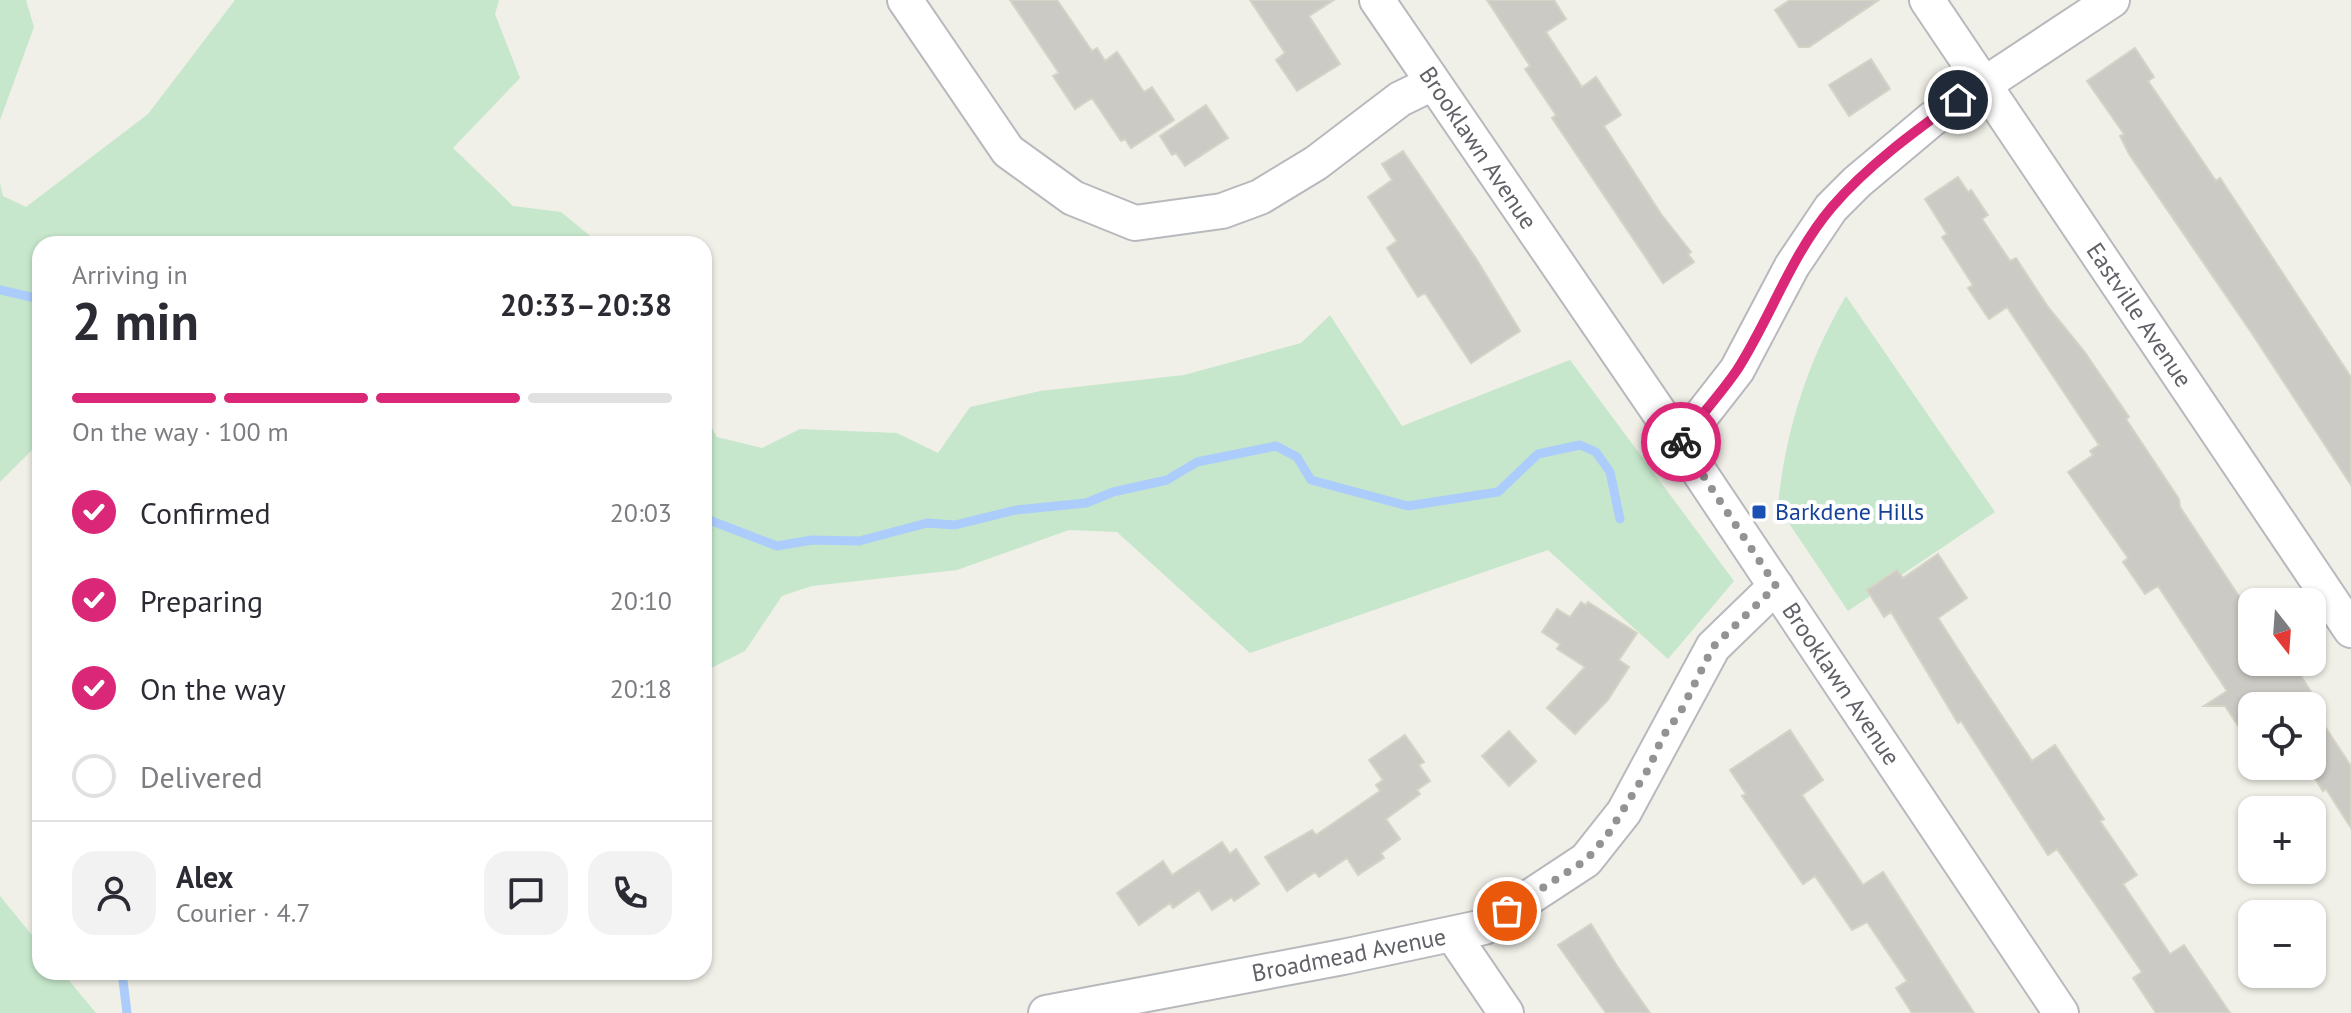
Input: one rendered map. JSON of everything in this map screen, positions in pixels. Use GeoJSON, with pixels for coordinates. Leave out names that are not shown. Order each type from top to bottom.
{"type":"FeatureCollection","features":[{"type":"Feature","properties":{"kind":"street"},"geometry":{"type":"LineString","coordinates":[[905,0],[1008,151],[1073,198],[1135,223],[1222,211],[1260,197],[1316,163],[1400,99],[1433,83]]}},
{"type":"Feature","properties":{"kind":"street","name":"Brooklawn Avenue"},"geometry":{"type":"LineString","coordinates":[[1377,0],[1680,443],[2061,1013]]}},
{"type":"Feature","properties":{"kind":"street","name":"Eastville Avenue"},"geometry":{"type":"LineString","coordinates":[[1927,0],[2351,630]]}},
{"type":"Feature","properties":{"kind":"street"},"geometry":{"type":"LineString","coordinates":[[1680,443],[1737,370],[1781,292],[1792,266],[1831,208],[1932,119],[2112,0]]}},
{"type":"Feature","properties":{"kind":"street","name":"Broadmead Avenue"},"geometry":{"type":"LineString","coordinates":[[1046,1013],[1484,927],[1586,860],[1624,812],[1713,647],[1776,586]]}},
{"type":"Feature","properties":{"kind":"street"},"geometry":{"type":"LineString","coordinates":[[1453,935],[1506,1013]]}},
{"type":"Feature","properties":{"kind":"green space"},"geometry":{"type":"Polygon","coordinates":[[[0,0],[26,0],[34,27],[0,120],[0,0]]]}},
{"type":"Feature","properties":{"kind":"green space"},"geometry":{"type":"Polygon","coordinates":[[[235,0],[499,0],[495,14],[520,78],[453,148],[513,206],[561,212],[590,236],[32,236],[32,450],[0,482],[0,183],[3,196],[26,207],[148,114],[235,0]]]}},
{"type":"Feature","properties":{"kind":"green space"},"geometry":{"type":"Polygon","coordinates":[[[1846,296],[1995,512],[1848,611],[1778,507],[1786,452],[1800,398],[1820,346],[1846,296]]]}},
{"type":"Feature","properties":{"kind":"green space"},"geometry":{"type":"Polygon","coordinates":[[[1330,315],[1402,426],[1570,360],[1734,581],[1668,659],[1548,550],[1250,653],[1117,532],[1069,530],[957,570],[812,586],[782,596],[745,651],[712,668],[712,428],[717,437],[762,448],[800,429],[897,433],[938,453],[970,407],[1040,391],[1184,375],[1301,343],[1330,315]]]}},
{"type":"Feature","properties":{"kind":"green space"},"geometry":{"type":"Polygon","coordinates":[[[0,896],[32,935],[32,980],[69,980],[96,1013],[0,1013],[0,896]]]}},
{"type":"Feature","properties":{"kind":"building"},"geometry":{"type":"Polygon","coordinates":[[[1010,0],[1057,0],[1092,51],[1097,48],[1105,61],[1117,52],[1144,92],[1152,87],[1174,120],[1131,148],[1125,139],[1121,141],[1092,98],[1075,109],[1053,76],[1059,73],[1010,0]]]}},
{"type":"Feature","properties":{"kind":"building"},"geometry":{"type":"Polygon","coordinates":[[[1250,0],[1334,0],[1309,16],[1340,64],[1297,91],[1276,60],[1285,53],[1250,0]]]}},
{"type":"Feature","properties":{"kind":"building"},"geometry":{"type":"Polygon","coordinates":[[[1487,0],[1554,0],[1566,19],[1546,32],[1582,87],[1596,77],[1621,115],[1604,126],[1661,214],[1691,252],[1688,254],[1694,262],[1663,283],[1552,118],[1556,115],[1525,69],[1530,66],[1487,0]]]}},
{"type":"Feature","properties":{"kind":"building"},"geometry":{"type":"Polygon","coordinates":[[[1790,0],[1879,0],[1809,47],[1799,47],[1775,10],[1790,0]]]}},
{"type":"Feature","properties":{"kind":"building"},"geometry":{"type":"Polygon","coordinates":[[[2135,48],[2154,77],[2148,81],[2216,181],[2220,178],[2351,377],[2351,485],[2129,154],[2120,136],[2124,134],[2087,81],[2135,48]]]}},
{"type":"Feature","properties":{"kind":"building"},"geometry":{"type":"Polygon","coordinates":[[[1871,59],[1890,89],[1849,116],[1829,85],[1871,59]]]}},
{"type":"Feature","properties":{"kind":"building"},"geometry":{"type":"Polygon","coordinates":[[[1206,105],[1228,138],[1185,166],[1176,153],[1172,155],[1160,136],[1206,105]]]}},
{"type":"Feature","properties":{"kind":"building"},"geometry":{"type":"Polygon","coordinates":[[[1403,151],[1477,260],[1520,331],[1471,363],[1425,293],[1418,297],[1387,248],[1397,241],[1368,197],[1392,180],[1382,164],[1403,151]]]}},
{"type":"Feature","properties":{"kind":"building"},"geometry":{"type":"Polygon","coordinates":[[[1958,177],[1968,192],[1971,190],[1988,215],[1982,219],[2010,261],[2016,258],[2129,417],[2126,419],[2238,595],[2238,676],[2301,676],[2311,692],[2238,692],[2238,726],[2225,706],[2204,706],[2227,691],[2158,586],[2145,594],[2123,562],[2128,558],[2068,472],[2093,455],[2090,451],[2099,445],[2007,307],[1989,319],[1968,288],[1973,285],[1942,237],[1947,234],[1925,199],[1958,177]]]}},
{"type":"Feature","properties":{"kind":"building"},"geometry":{"type":"Polygon","coordinates":[[[1938,554],[1967,598],[1938,618],[2032,761],[2055,745],[2104,819],[2100,821],[2137,875],[2123,884],[2170,954],[2184,945],[2230,1013],[2156,1013],[2133,978],[2142,972],[2057,849],[2048,855],[1961,721],[1958,723],[1891,612],[1884,617],[1867,590],[1897,570],[1903,578],[1938,554]]]}},
{"type":"Feature","properties":{"kind":"building"},"geometry":{"type":"Polygon","coordinates":[[[1581,602],[1586,605],[1588,602],[1637,633],[1619,660],[1629,667],[1608,700],[1575,734],[1547,708],[1585,667],[1557,649],[1560,644],[1542,632],[1557,609],[1570,617],[1581,602]]]}},
{"type":"Feature","properties":{"kind":"building"},"geometry":{"type":"Polygon","coordinates":[[[2326,728],[2351,766],[2351,828],[2326,789],[2323,791],[2316,780],[2326,780],[2326,728]]]}},
{"type":"Feature","properties":{"kind":"building"},"geometry":{"type":"Polygon","coordinates":[[[1790,730],[1823,780],[1802,795],[1863,885],[1883,872],[1974,1013],[1912,1013],[1896,988],[1907,981],[1867,922],[1852,930],[1815,876],[1803,884],[1742,796],[1746,794],[1730,770],[1790,730]]]}},
{"type":"Feature","properties":{"kind":"building"},"geometry":{"type":"Polygon","coordinates":[[[1509,731],[1536,761],[1509,786],[1482,756],[1509,731]]]}},
{"type":"Feature","properties":{"kind":"building"},"geometry":{"type":"Polygon","coordinates":[[[1405,735],[1424,762],[1419,765],[1430,781],[1417,790],[1420,794],[1386,819],[1400,839],[1381,853],[1384,858],[1358,875],[1347,858],[1319,877],[1315,872],[1287,891],[1265,857],[1312,830],[1316,835],[1380,791],[1376,785],[1383,780],[1369,760],[1405,735]]]}},
{"type":"Feature","properties":{"kind":"building"},"geometry":{"type":"Polygon","coordinates":[[[1222,842],[1230,854],[1236,849],[1259,884],[1234,901],[1232,897],[1212,910],[1199,890],[1173,908],[1170,903],[1139,925],[1117,893],[1163,861],[1172,875],[1222,842]]]}},
{"type":"Feature","properties":{"kind":"building"},"geometry":{"type":"Polygon","coordinates":[[[1591,924],[1650,1013],[1606,1013],[1558,945],[1591,924]]]}},
{"type":"Feature","properties":{"kind":"waterway"},"geometry":{"type":"LineString","coordinates":[[0,290],[32,297]]}},
{"type":"Feature","properties":{"kind":"waterway"},"geometry":{"type":"LineString","coordinates":[[712,521],[777,546],[812,540],[859,541],[927,523],[955,525],[1016,510],[1086,503],[1113,492],[1167,480],[1197,462],[1276,446],[1297,457],[1311,480],[1408,506],[1498,492],[1538,454],[1580,445],[1596,452],[1610,472],[1620,519]]}},
{"type":"Feature","properties":{"kind":"waterway"},"geometry":{"type":"LineString","coordinates":[[123,980],[127,1013]]}},
{"type":"Feature","properties":{"kind":"way so far"},"geometry":{"type":"LineString","coordinates":[[1507,911],[1586,860],[1607,836],[1649,768],[1663,736],[1680,713],[1713,647],[1776,586],[1681,442]]}},
{"type":"Feature","properties":{"kind":"place","name":"Barkdene Hills"},"geometry":{"type":"Point","coordinates":[1759,512]}},
{"type":"Feature","properties":{"kind":"route"},"geometry":{"type":"LineString","coordinates":[[1681,442],[1737,370],[1781,292],[1792,266],[1831,208],[1857,182],[1958,100]]}}]}
